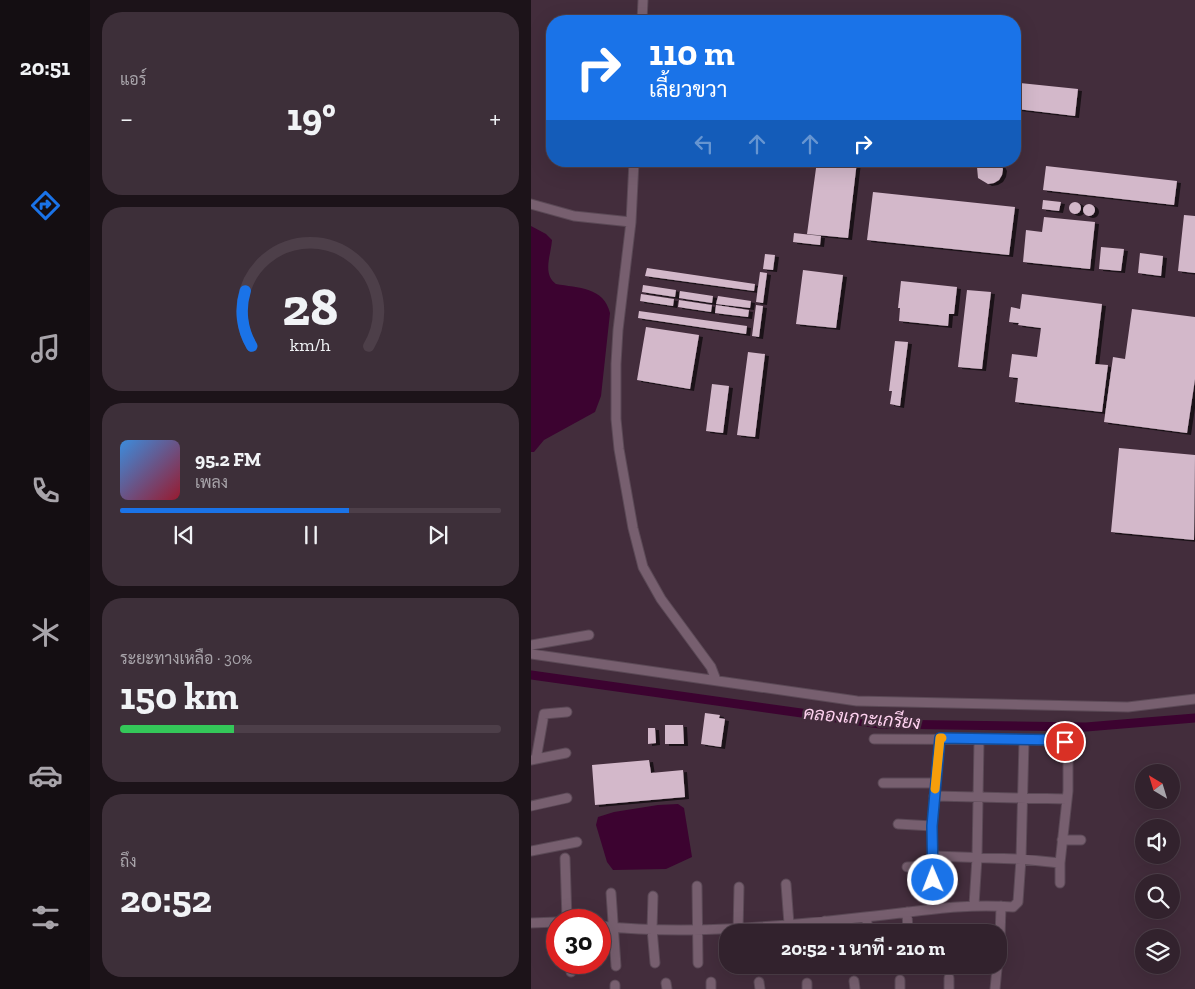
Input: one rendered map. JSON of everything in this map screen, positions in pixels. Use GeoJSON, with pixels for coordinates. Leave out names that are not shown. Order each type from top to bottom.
{"type":"FeatureCollection","features":[{"type":"Feature","properties":{"kind":"street"},"geometry":{"type":"LineString","coordinates":[[642,15],[643,0]]}},
{"type":"Feature","properties":{"kind":"street"},"geometry":{"type":"LineString","coordinates":[[634,167],[631,222],[618,330],[615,393],[619,449],[633,528],[643,567],[651,582],[711,667],[716,680]]}},
{"type":"Feature","properties":{"kind":"street"},"geometry":{"type":"LineString","coordinates":[[531,204],[574,216],[631,222]]}},
{"type":"Feature","properties":{"kind":"street"},"geometry":{"type":"LineString","coordinates":[[531,645],[589,635]]}},
{"type":"Feature","properties":{"kind":"street"},"geometry":{"type":"LineString","coordinates":[[531,654],[857,701],[1128,707],[1195,699]]}},
{"type":"Feature","properties":{"kind":"street"},"geometry":{"type":"LineString","coordinates":[[566,753],[533,759],[544,714],[567,712]]}},
{"type":"Feature","properties":{"kind":"street"},"geometry":{"type":"LineString","coordinates":[[934,908],[932,826],[940,738]]}},
{"type":"Feature","properties":{"kind":"street"},"geometry":{"type":"LineString","coordinates":[[873,739],[1062,740],[1067,744],[1067,799],[1060,864],[1060,883]]}},
{"type":"Feature","properties":{"kind":"street"},"geometry":{"type":"LineString","coordinates":[[974,905],[977,858],[979,740]]}},
{"type":"Feature","properties":{"kind":"street"},"geometry":{"type":"LineString","coordinates":[[804,924],[934,908],[974,905],[1013,906],[1017,902],[1021,859],[1024,740]]}},
{"type":"Feature","properties":{"kind":"street"},"geometry":{"type":"LineString","coordinates":[[883,784],[936,783]]}},
{"type":"Feature","properties":{"kind":"street"},"geometry":{"type":"LineString","coordinates":[[934,796],[1067,799]]}},
{"type":"Feature","properties":{"kind":"street"},"geometry":{"type":"LineString","coordinates":[[531,806],[567,798]]}},
{"type":"Feature","properties":{"kind":"street"},"geometry":{"type":"LineString","coordinates":[[898,824],[932,826]]}},
{"type":"Feature","properties":{"kind":"street"},"geometry":{"type":"LineString","coordinates":[[1063,840],[1081,840]]}},
{"type":"Feature","properties":{"kind":"street"},"geometry":{"type":"LineString","coordinates":[[531,851],[577,842]]}},
{"type":"Feature","properties":{"kind":"street"},"geometry":{"type":"LineString","coordinates":[[933,856],[1021,859],[1060,864]]}},
{"type":"Feature","properties":{"kind":"street"},"geometry":{"type":"LineString","coordinates":[[565,858],[567,909]]}},
{"type":"Feature","properties":{"kind":"street"},"geometry":{"type":"LineString","coordinates":[[907,867],[933,866]]}},
{"type":"Feature","properties":{"kind":"street"},"geometry":{"type":"LineString","coordinates":[[784,924],[786,884]]}},
{"type":"Feature","properties":{"kind":"street"},"geometry":{"type":"LineString","coordinates":[[697,886],[698,963]]}},
{"type":"Feature","properties":{"kind":"street"},"geometry":{"type":"LineString","coordinates":[[738,924],[739,887]]}},
{"type":"Feature","properties":{"kind":"street"},"geometry":{"type":"LineString","coordinates":[[611,893],[616,966]]}},
{"type":"Feature","properties":{"kind":"street"},"geometry":{"type":"LineString","coordinates":[[653,896],[652,930],[655,963]]}},
{"type":"Feature","properties":{"kind":"street"},"geometry":{"type":"LineString","coordinates":[[995,989],[1001,906]]}},
{"type":"Feature","properties":{"kind":"street"},"geometry":{"type":"LineString","coordinates":[[907,912],[908,924]]}},
{"type":"Feature","properties":{"kind":"street"},"geometry":{"type":"LineString","coordinates":[[867,917],[867,924]]}},
{"type":"Feature","properties":{"kind":"street"},"geometry":{"type":"LineString","coordinates":[[531,923],[546,922]]}},
{"type":"Feature","properties":{"kind":"street"},"geometry":{"type":"LineString","coordinates":[[613,928],[719,930]]}},
{"type":"Feature","properties":{"kind":"street"},"geometry":{"type":"LineString","coordinates":[[949,978],[949,989]]}},
{"type":"Feature","properties":{"kind":"shaded area"},"geometry":{"type":"Polygon","coordinates":[[[531,226],[546,234],[552,240],[548,270],[552,280],[556,284],[581,288],[596,293],[607,304],[610,313],[601,396],[595,412],[544,440],[534,452],[531,452],[531,226]]]}},
{"type":"Feature","properties":{"kind":"shaded area"},"geometry":{"type":"Polygon","coordinates":[[[678,804],[684,808],[692,857],[666,869],[613,870],[607,862],[596,825],[598,817],[614,812],[678,804]]]}},
{"type":"Feature","properties":{"kind":"building"},"geometry":{"type":"Polygon","coordinates":[[[1021,83],[1078,89],[1075,116],[1021,109],[1021,83]]]}},
{"type":"Feature","properties":{"kind":"building"},"geometry":{"type":"Polygon","coordinates":[[[1046,166],[1177,181],[1174,205],[1043,190],[1046,166]]]}},
{"type":"Feature","properties":{"kind":"building"},"geometry":{"type":"Polygon","coordinates":[[[816,167],[856,167],[848,238],[807,234],[816,167]]]}},
{"type":"Feature","properties":{"kind":"building"},"geometry":{"type":"Polygon","coordinates":[[[977,167],[1002,167],[1003,169],[999,180],[994,183],[988,184],[978,178],[977,167]]]}},
{"type":"Feature","properties":{"kind":"building"},"geometry":{"type":"Polygon","coordinates":[[[873,192],[1015,207],[1009,255],[867,240],[873,192]]]}},
{"type":"Feature","properties":{"kind":"building"},"geometry":{"type":"Polygon","coordinates":[[[1043,200],[1061,202],[1059,211],[1042,209],[1043,200]]]}},
{"type":"Feature","properties":{"kind":"building"},"geometry":{"type":"Polygon","coordinates":[[[1075,202],[1081,208],[1075,214],[1069,208],[1075,202]]]}},
{"type":"Feature","properties":{"kind":"building"},"geometry":{"type":"Polygon","coordinates":[[[1089,204],[1095,210],[1089,216],[1083,210],[1089,204]]]}},
{"type":"Feature","properties":{"kind":"building"},"geometry":{"type":"Polygon","coordinates":[[[1184,215],[1195,216],[1195,273],[1178,271],[1184,215]]]}},
{"type":"Feature","properties":{"kind":"building"},"geometry":{"type":"Polygon","coordinates":[[[1044,217],[1095,222],[1090,269],[1023,262],[1026,230],[1042,232],[1044,217]]]}},
{"type":"Feature","properties":{"kind":"building"},"geometry":{"type":"Polygon","coordinates":[[[794,233],[821,236],[820,245],[793,242],[794,233]]]}},
{"type":"Feature","properties":{"kind":"building"},"geometry":{"type":"Polygon","coordinates":[[[1101,247],[1124,249],[1121,271],[1099,269],[1101,247]]]}},
{"type":"Feature","properties":{"kind":"building"},"geometry":{"type":"Polygon","coordinates":[[[1140,253],[1163,256],[1161,276],[1138,273],[1140,253]]]}},
{"type":"Feature","properties":{"kind":"building"},"geometry":{"type":"Polygon","coordinates":[[[765,254],[775,255],[773,270],[763,269],[765,254]]]}},
{"type":"Feature","properties":{"kind":"building"},"geometry":{"type":"Polygon","coordinates":[[[647,268],[755,284],[754,291],[645,276],[647,268]]]}},
{"type":"Feature","properties":{"kind":"building"},"geometry":{"type":"Polygon","coordinates":[[[803,270],[843,275],[836,328],[796,324],[803,270]]]}},
{"type":"Feature","properties":{"kind":"building"},"geometry":{"type":"Polygon","coordinates":[[[760,272],[767,273],[763,303],[756,302],[760,272]]]}},
{"type":"Feature","properties":{"kind":"building"},"geometry":{"type":"Polygon","coordinates":[[[901,281],[957,287],[954,314],[949,314],[948,326],[899,321],[900,308],[898,308],[901,281]]]}},
{"type":"Feature","properties":{"kind":"building"},"geometry":{"type":"Polygon","coordinates":[[[643,285],[676,290],[675,297],[642,292],[643,285]]]}},
{"type":"Feature","properties":{"kind":"building"},"geometry":{"type":"Polygon","coordinates":[[[967,290],[991,292],[982,369],[958,367],[967,290]]]}},
{"type":"Feature","properties":{"kind":"building"},"geometry":{"type":"Polygon","coordinates":[[[680,291],[713,296],[712,303],[679,298],[680,291]]]}},
{"type":"Feature","properties":{"kind":"building"},"geometry":{"type":"Polygon","coordinates":[[[641,294],[674,299],[673,306],[640,301],[641,294]]]}},
{"type":"Feature","properties":{"kind":"building"},"geometry":{"type":"Polygon","coordinates":[[[1022,294],[1102,304],[1095,364],[1108,365],[1102,412],[1015,402],[1018,378],[1009,377],[1012,354],[1037,357],[1041,328],[1009,322],[1011,307],[1020,309],[1022,294]]]}},
{"type":"Feature","properties":{"kind":"building"},"geometry":{"type":"Polygon","coordinates":[[[718,296],[751,301],[750,308],[716,304],[718,296]]]}},
{"type":"Feature","properties":{"kind":"building"},"geometry":{"type":"Polygon","coordinates":[[[679,300],[712,305],[711,312],[678,307],[679,300]]]}},
{"type":"Feature","properties":{"kind":"building"},"geometry":{"type":"Polygon","coordinates":[[[716,305],[749,310],[748,317],[715,313],[716,305]]]}},
{"type":"Feature","properties":{"kind":"building"},"geometry":{"type":"Polygon","coordinates":[[[756,305],[763,306],[759,337],[752,336],[756,305]]]}},
{"type":"Feature","properties":{"kind":"building"},"geometry":{"type":"Polygon","coordinates":[[[1132,309],[1195,317],[1195,379],[1187,433],[1104,422],[1113,357],[1125,359],[1132,309]]]}},
{"type":"Feature","properties":{"kind":"building"},"geometry":{"type":"Polygon","coordinates":[[[639,311],[747,326],[746,334],[638,318],[639,311]]]}},
{"type":"Feature","properties":{"kind":"building"},"geometry":{"type":"Polygon","coordinates":[[[646,327],[699,335],[690,389],[637,380],[646,327]]]}},
{"type":"Feature","properties":{"kind":"building"},"geometry":{"type":"Polygon","coordinates":[[[895,341],[908,342],[900,406],[890,404],[892,391],[889,391],[895,341]]]}},
{"type":"Feature","properties":{"kind":"building"},"geometry":{"type":"Polygon","coordinates":[[[748,352],[765,354],[755,437],[737,435],[748,352]]]}},
{"type":"Feature","properties":{"kind":"building"},"geometry":{"type":"Polygon","coordinates":[[[712,384],[729,386],[723,433],[706,431],[712,384]]]}},
{"type":"Feature","properties":{"kind":"building"},"geometry":{"type":"Polygon","coordinates":[[[1119,448],[1195,455],[1194,540],[1111,532],[1119,448]]]}},
{"type":"Feature","properties":{"kind":"building"},"geometry":{"type":"Polygon","coordinates":[[[705,713],[720,715],[719,718],[725,719],[721,747],[701,744],[705,713]]]}},
{"type":"Feature","properties":{"kind":"building"},"geometry":{"type":"Polygon","coordinates":[[[665,725],[683,725],[684,744],[665,744],[665,725]]]}},
{"type":"Feature","properties":{"kind":"building"},"geometry":{"type":"Polygon","coordinates":[[[648,728],[655,728],[656,743],[648,744],[648,728]]]}},
{"type":"Feature","properties":{"kind":"building"},"geometry":{"type":"Polygon","coordinates":[[[649,760],[651,773],[683,770],[685,797],[595,805],[592,765],[649,760]]]}},
{"type":"Feature","properties":{"kind":"waterway","name":"คลองเกาะเกรียง"},"geometry":{"type":"LineString","coordinates":[[531,675],[880,724],[1086,727],[1195,718]]}},
{"type":"Feature","properties":{"kind":"slow traffic"},"geometry":{"type":"LineString","coordinates":[[935,789],[940,738],[942,738]]}},
{"type":"Feature","properties":{"kind":"route"},"geometry":{"type":"LineString","coordinates":[[933,880],[932,826],[940,738],[1062,740],[1065,742]]}}]}
